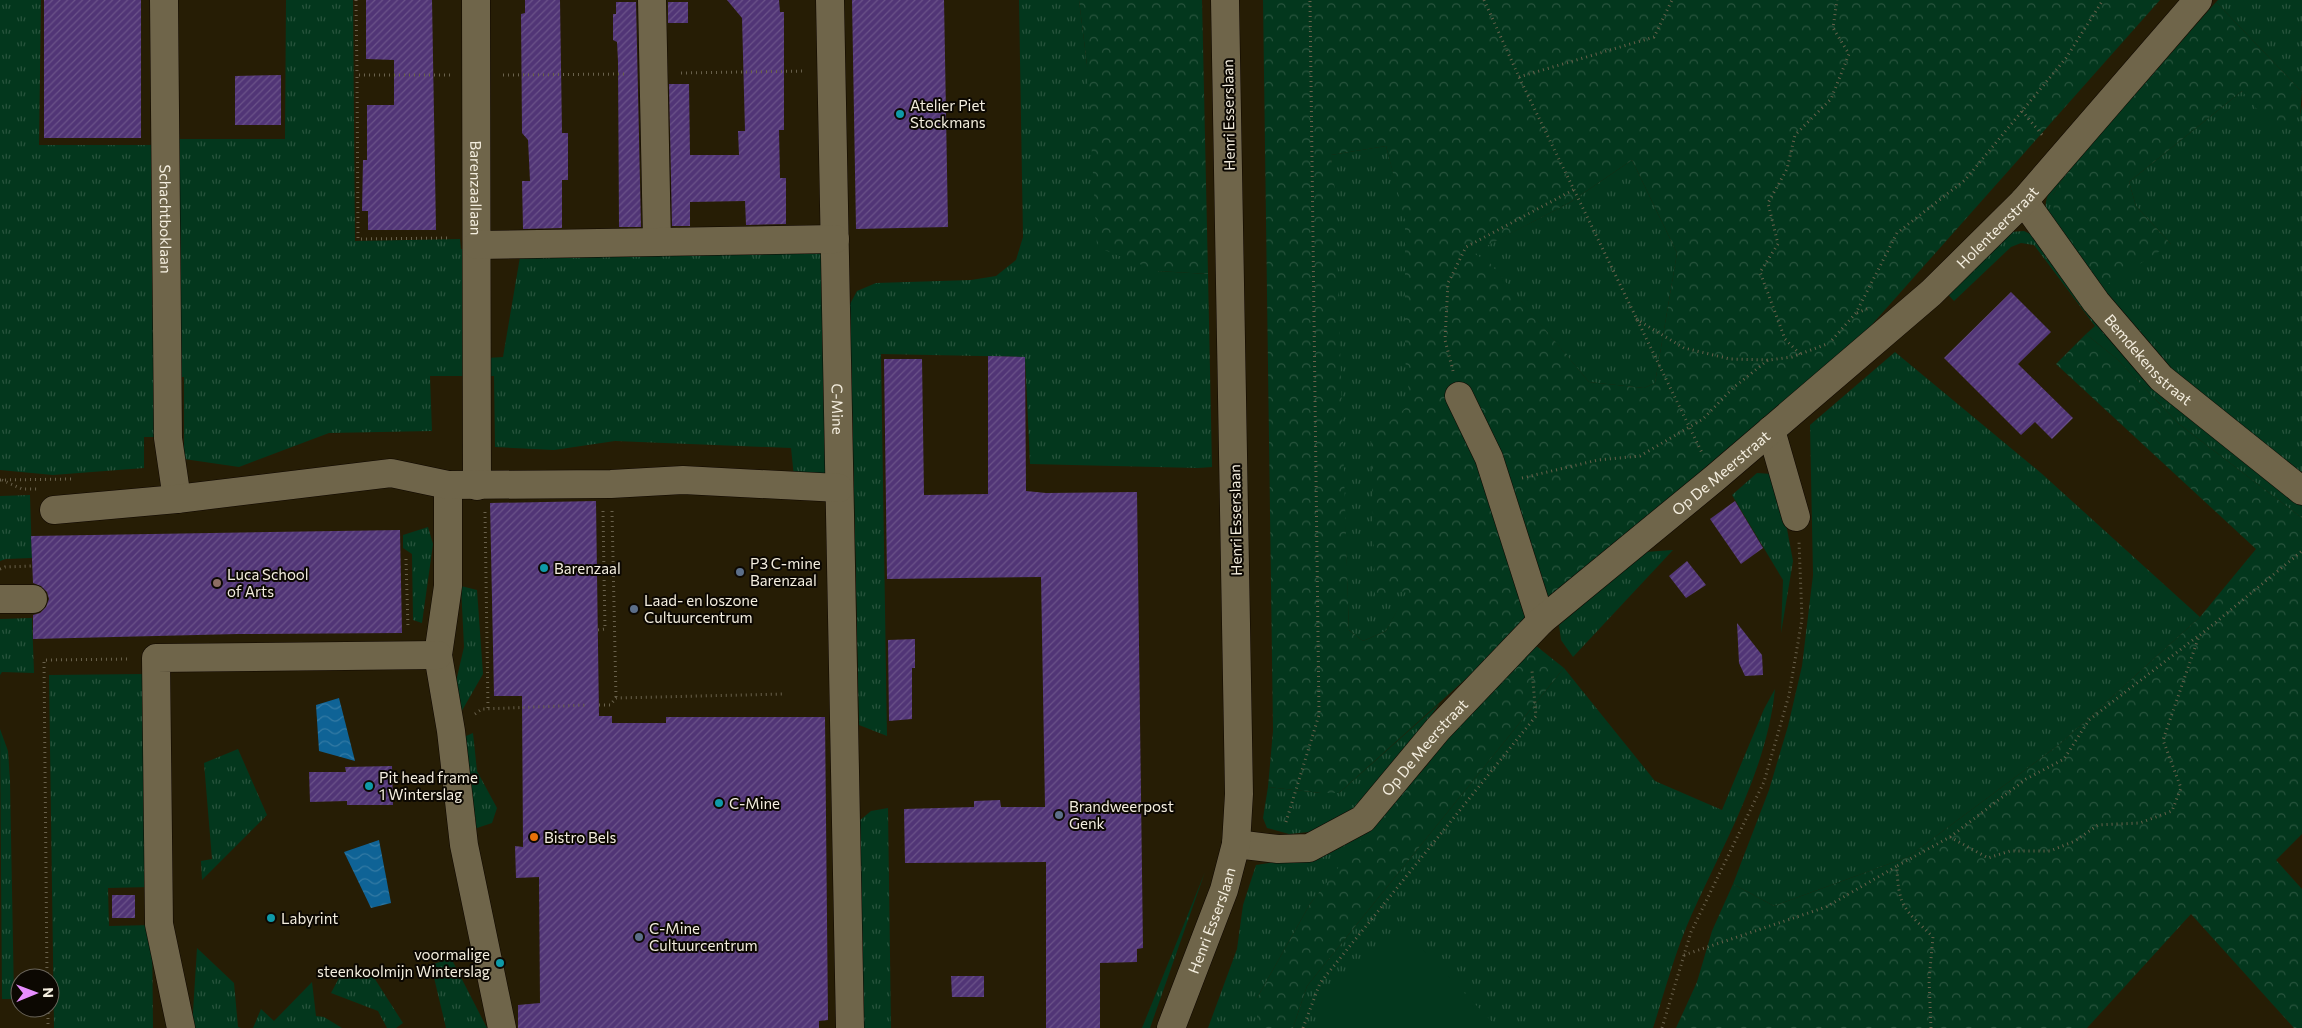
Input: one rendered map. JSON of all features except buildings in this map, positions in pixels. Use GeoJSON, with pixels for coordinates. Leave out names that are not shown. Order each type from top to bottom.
{"type":"FeatureCollection","features":[{"type":"Feature","properties":{"kind":"street","name":"Schachtboklaan"},"geometry":{"type":"LineString","coordinates":[[164,0],[168,438],[177,499]]}},
{"type":"Feature","properties":{"kind":"street","name":"Barenzaallaan"},"geometry":{"type":"LineString","coordinates":[[476,0],[465,241],[477,376],[481,486]]}},
{"type":"Feature","properties":{"kind":"street"},"geometry":{"type":"LineString","coordinates":[[652,0],[656,241]]}},
{"type":"Feature","properties":{"kind":"street","name":"C-Mine"},"geometry":{"type":"LineString","coordinates":[[830,0],[850,1028]]}},
{"type":"Feature","properties":{"kind":"street","name":"Henri Esserslaan"},"geometry":{"type":"LineString","coordinates":[[1171,1028],[1224,890],[1236,844],[1239,794],[1226,0]]}},
{"type":"Feature","properties":{"kind":"street","name":"Holenteerstraat"},"geometry":{"type":"LineString","coordinates":[[1770,430],[1931,293],[2024,201],[2198,0]]}},
{"type":"Feature","properties":{"kind":"street","name":"Bemdekensstraat"},"geometry":{"type":"LineString","coordinates":[[2024,201],[2096,302],[2161,378],[2302,491]]}},
{"type":"Feature","properties":{"kind":"street"},"geometry":{"type":"LineString","coordinates":[[465,241],[835,239]]}},
{"type":"Feature","properties":{"kind":"street"},"geometry":{"type":"LineString","coordinates":[[1459,396],[1489,458],[1541,621]]}},
{"type":"Feature","properties":{"kind":"street","name":"Op De Meerstraat"},"geometry":{"type":"LineString","coordinates":[[1236,844],[1278,849],[1308,848],[1363,819],[1438,729],[1541,621],[1715,478],[1770,430],[1796,517]]}},
{"type":"Feature","properties":{"kind":"street"},"geometry":{"type":"LineString","coordinates":[[54,510],[177,499],[391,473],[448,485],[611,484],[682,480],[839,488]]}},
{"type":"Feature","properties":{"kind":"street"},"geometry":{"type":"LineString","coordinates":[[448,485],[448,586],[438,655],[451,731],[464,844],[502,1028]]}},
{"type":"Feature","properties":{"kind":"street"},"geometry":{"type":"LineString","coordinates":[[0,599],[33,599]]}},
{"type":"Feature","properties":{"kind":"street"},"geometry":{"type":"LineString","coordinates":[[181,1028],[158,924],[156,658],[438,655]]}},
{"type":"Feature","properties":{"kind":"path"},"geometry":{"type":"LineString","coordinates":[[356,0],[358,239],[465,241]]}},
{"type":"Feature","properties":{"kind":"path"},"geometry":{"type":"LineString","coordinates":[[1285,826],[1319,715],[1310,0]]}},
{"type":"Feature","properties":{"kind":"path"},"geometry":{"type":"LineString","coordinates":[[1484,0],[1519,77],[1715,478]]}},
{"type":"Feature","properties":{"kind":"path"},"geometry":{"type":"LineString","coordinates":[[1519,77],[1654,37],[1672,0]]}},
{"type":"Feature","properties":{"kind":"path"},"geometry":{"type":"LineString","coordinates":[[1800,354],[1785,339],[1760,272],[1778,244],[1768,203],[1787,169],[1795,135],[1831,99],[1849,54],[1833,28],[1837,0]]}},
{"type":"Feature","properties":{"kind":"path"},"geometry":{"type":"LineString","coordinates":[[1636,319],[1684,348],[1730,359],[1769,360],[1800,354],[1828,344],[1856,313],[1897,233],[1965,180],[2066,58],[2103,0]]}},
{"type":"Feature","properties":{"kind":"path"},"geometry":{"type":"LineString","coordinates":[[357,75],[453,75]]}},
{"type":"Feature","properties":{"kind":"path"},"geometry":{"type":"LineString","coordinates":[[2022,111],[2061,158]]}},
{"type":"Feature","properties":{"kind":"path"},"geometry":{"type":"LineString","coordinates":[[1459,396],[1445,340],[1448,284],[1466,247],[1575,189]]}},
{"type":"Feature","properties":{"kind":"path"},"geometry":{"type":"LineString","coordinates":[[1498,484],[1598,460],[1640,456],[1703,419],[1733,388],[1769,360]]}},
{"type":"Feature","properties":{"kind":"path"},"geometry":{"type":"LineString","coordinates":[[0,480],[60,479]]}},
{"type":"Feature","properties":{"kind":"path"},"geometry":{"type":"LineString","coordinates":[[599,705],[610,705],[616,698],[611,484]]}},
{"type":"Feature","properties":{"kind":"path"},"geometry":{"type":"LineString","coordinates":[[481,486],[488,709]]}},
{"type":"Feature","properties":{"kind":"path"},"geometry":{"type":"LineString","coordinates":[[596,507],[603,507],[605,629],[598,630]]}},
{"type":"Feature","properties":{"kind":"path"},"geometry":{"type":"LineString","coordinates":[[1662,1028],[1691,932],[1764,782],[1789,694],[1802,619],[1799,537],[1796,517]]}},
{"type":"Feature","properties":{"kind":"path"},"geometry":{"type":"LineString","coordinates":[[1684,955],[1826,906],[1950,836],[2026,780],[2064,759],[2089,720],[2199,636],[2302,551]]}},
{"type":"Feature","properties":{"kind":"path"},"geometry":{"type":"LineString","coordinates":[[406,559],[409,656]]}},
{"type":"Feature","properties":{"kind":"path"},"geometry":{"type":"LineString","coordinates":[[0,569],[5,567],[32,566]]}},
{"type":"Feature","properties":{"kind":"path"},"geometry":{"type":"LineString","coordinates":[[604,574],[613,573]]}},
{"type":"Feature","properties":{"kind":"path"},"geometry":{"type":"LineString","coordinates":[[1950,836],[1988,858],[2010,852],[2050,851],[2075,841],[2098,825],[2140,823],[2172,811],[2181,788],[2163,740],[2199,636]]}},
{"type":"Feature","properties":{"kind":"path"},"geometry":{"type":"LineString","coordinates":[[47,968],[44,660],[156,658]]}},
{"type":"Feature","properties":{"kind":"path"},"geometry":{"type":"LineString","coordinates":[[1303,1028],[1320,983],[1536,716],[1531,662]]}},
{"type":"Feature","properties":{"kind":"path"},"geometry":{"type":"LineString","coordinates":[[616,698],[784,694]]}},
{"type":"Feature","properties":{"kind":"path"},"geometry":{"type":"LineString","coordinates":[[451,731],[482,709],[588,705]]}},
{"type":"Feature","properties":{"kind":"path"},"geometry":{"type":"LineString","coordinates":[[1897,866],[1898,886],[1904,908],[1933,937],[1929,980],[1931,1028]]}},
{"type":"Feature","properties":{"kind":"green space"},"geometry":{"type":"Polygon","coordinates":[[[0,0],[41,0],[39,145],[157,145],[156,437],[144,437],[144,468],[53,475],[0,470],[0,0]]]}},
{"type":"Feature","properties":{"kind":"green space"},"geometry":{"type":"Polygon","coordinates":[[[286,0],[353,0],[355,241],[460,239],[461,249],[467,250],[469,376],[430,376],[432,431],[329,433],[239,467],[184,459],[184,377],[177,377],[176,139],[285,139],[286,0]]]}},
{"type":"Feature","properties":{"kind":"green space"},"geometry":{"type":"Polygon","coordinates":[[[1019,0],[1079,0],[1087,65],[1157,271],[1208,274],[1212,467],[1030,464],[1025,357],[881,354],[887,736],[859,725],[850,304],[857,291],[876,283],[971,280],[996,276],[1016,260],[1023,237],[1019,0]]]}},
{"type":"Feature","properties":{"kind":"green space"},"geometry":{"type":"Polygon","coordinates":[[[1079,0],[1202,0],[1208,274],[1157,271],[1097,247],[1087,65],[1079,0]]]}},
{"type":"Feature","properties":{"kind":"green space"},"geometry":{"type":"Polygon","coordinates":[[[1263,0],[2160,0],[1836,365],[1797,401],[1728,448],[1549,604],[1339,793],[1321,793],[1268,787],[1273,731],[1263,0]],[[1386,146],[1331,155],[1335,191],[1349,630],[1363,641],[1386,631],[1407,591],[1375,595],[1371,438],[1410,404],[1405,358],[1405,220],[1386,146]],[[1632,160],[1569,203],[1473,253],[1489,262],[1589,382],[1644,388],[1655,383],[1677,253],[1632,160]]]}},
{"type":"Feature","properties":{"kind":"green space"},"geometry":{"type":"Polygon","coordinates":[[[2218,0],[2302,0],[2302,92],[2216,2],[2218,0]]]}},
{"type":"Feature","properties":{"kind":"green space"},"geometry":{"type":"Polygon","coordinates":[[[2216,2],[2302,92],[2300,115],[2285,127],[2269,124],[2242,91],[2129,182],[2136,206],[2171,244],[2103,287],[2054,216],[2053,195],[2067,172],[2216,2]]]}},
{"type":"Feature","properties":{"kind":"green space"},"geometry":{"type":"Polygon","coordinates":[[[2242,91],[2300,115],[2302,105],[2302,471],[2295,480],[2172,380],[2046,218],[2046,202],[2049,192],[2067,172],[2053,195],[2171,244],[2136,206],[2129,182],[2242,91]]]}},
{"type":"Feature","properties":{"kind":"green space"},"geometry":{"type":"Polygon","coordinates":[[[1386,146],[1406,220],[1472,253],[1569,203],[1632,160],[1677,253],[1655,383],[1644,388],[1589,382],[1489,263],[1408,591],[1386,631],[1363,641],[1349,630],[1331,155],[1386,146]]]}},
{"type":"Feature","properties":{"kind":"green space"},"geometry":{"type":"Polygon","coordinates":[[[2024,231],[2039,238],[2302,501],[2302,518],[2179,424],[2117,359],[2086,334],[2095,326],[2034,245],[2021,243],[2011,247],[1954,301],[1945,291],[2010,232],[2024,231]]]}},
{"type":"Feature","properties":{"kind":"green space"},"geometry":{"type":"Polygon","coordinates":[[[826,245],[830,479],[794,477],[791,448],[615,441],[554,450],[495,447],[494,376],[487,376],[487,358],[503,357],[520,257],[826,245]]]}},
{"type":"Feature","properties":{"kind":"green space"},"geometry":{"type":"Polygon","coordinates":[[[2086,334],[2117,359],[2179,424],[2302,518],[2302,834],[2276,860],[2302,889],[2302,1028],[2294,1028],[2191,914],[2087,1028],[1676,1028],[1697,982],[1712,931],[1733,884],[1774,906],[1908,857],[2060,744],[2200,617],[2256,549],[2056,364],[2086,334]]]}},
{"type":"Feature","properties":{"kind":"green space"},"geometry":{"type":"Polygon","coordinates":[[[1895,352],[2041,473],[2200,617],[2060,744],[1908,857],[1774,906],[1733,884],[1769,790],[1788,726],[1802,666],[1813,575],[1810,425],[1895,352]]]}},
{"type":"Feature","properties":{"kind":"green space"},"geometry":{"type":"Polygon","coordinates":[[[1757,473],[1772,474],[1778,481],[1793,561],[1781,633],[1783,580],[1732,495],[1757,473]]]}},
{"type":"Feature","properties":{"kind":"green space"},"geometry":{"type":"Polygon","coordinates":[[[30,495],[32,558],[0,561],[0,496],[30,495]]]}},
{"type":"Feature","properties":{"kind":"green space"},"geometry":{"type":"Polygon","coordinates":[[[428,527],[433,544],[422,623],[413,620],[412,554],[403,548],[403,535],[428,527]]]}},
{"type":"Feature","properties":{"kind":"green space"},"geometry":{"type":"Polygon","coordinates":[[[1673,550],[1573,657],[1561,640],[1559,625],[1645,552],[1673,550]]]}},
{"type":"Feature","properties":{"kind":"green space"},"geometry":{"type":"Polygon","coordinates":[[[461,586],[477,590],[483,674],[456,721],[451,703],[464,647],[461,586]]]}},
{"type":"Feature","properties":{"kind":"green space"},"geometry":{"type":"Polygon","coordinates":[[[32,618],[34,673],[2,672],[0,675],[0,619],[32,618]]]}},
{"type":"Feature","properties":{"kind":"green space"},"geometry":{"type":"Polygon","coordinates":[[[1535,645],[1564,668],[1307,986],[1293,1028],[1257,1028],[1257,998],[1310,904],[1355,846],[1428,764],[1459,719],[1535,645]]]}},
{"type":"Feature","properties":{"kind":"green space"},"geometry":{"type":"Polygon","coordinates":[[[1564,668],[1655,781],[1722,810],[1764,709],[1775,689],[1770,719],[1754,777],[1685,930],[1653,1028],[1293,1028],[1307,986],[1564,668]]]}},
{"type":"Feature","properties":{"kind":"green space"},"geometry":{"type":"Polygon","coordinates":[[[146,674],[150,887],[108,888],[109,926],[152,925],[153,1028],[54,1028],[54,1018],[60,1018],[60,968],[53,968],[49,675],[146,674]]]}},
{"type":"Feature","properties":{"kind":"green space"},"geometry":{"type":"Polygon","coordinates":[[[1440,703],[1413,741],[1357,809],[1336,824],[1309,832],[1289,834],[1267,828],[1263,818],[1268,787],[1321,793],[1339,793],[1440,703]]]}},
{"type":"Feature","properties":{"kind":"green space"},"geometry":{"type":"Polygon","coordinates":[[[0,729],[8,751],[10,781],[13,968],[10,968],[10,999],[2,999],[0,729]]]}},
{"type":"Feature","properties":{"kind":"green space"},"geometry":{"type":"Polygon","coordinates":[[[473,733],[477,771],[497,808],[492,823],[468,831],[459,739],[473,733]]]}},
{"type":"Feature","properties":{"kind":"green space"},"geometry":{"type":"Polygon","coordinates":[[[238,749],[267,815],[202,880],[201,861],[212,859],[204,763],[238,749]]]}},
{"type":"Feature","properties":{"kind":"green space"},"geometry":{"type":"Polygon","coordinates":[[[888,808],[891,1028],[861,1028],[859,821],[871,811],[888,808]]]}},
{"type":"Feature","properties":{"kind":"green space"},"geometry":{"type":"Polygon","coordinates":[[[1367,833],[1310,904],[1257,998],[1257,1028],[1208,1028],[1237,949],[1243,905],[1256,865],[1330,853],[1367,833]]]}},
{"type":"Feature","properties":{"kind":"green space"},"geometry":{"type":"Polygon","coordinates":[[[1205,872],[1150,1028],[1142,1028],[1205,872]]]}},
{"type":"Feature","properties":{"kind":"green space"},"geometry":{"type":"Polygon","coordinates":[[[1400,926],[1498,1028],[1336,1028],[1316,1007],[1400,926]]]}},
{"type":"Feature","properties":{"kind":"green space"},"geometry":{"type":"Polygon","coordinates":[[[197,948],[234,983],[238,1027],[241,1028],[192,1028],[197,948]]]}},
{"type":"Feature","properties":{"kind":"green space"},"geometry":{"type":"Polygon","coordinates":[[[451,958],[487,1028],[446,1028],[431,965],[451,958]]]}},
{"type":"Feature","properties":{"kind":"green space"},"geometry":{"type":"Polygon","coordinates":[[[373,976],[403,1023],[396,1028],[387,1028],[378,1011],[331,993],[339,978],[373,976]]]}},
{"type":"Feature","properties":{"kind":"green space"},"geometry":{"type":"Polygon","coordinates":[[[312,982],[316,1016],[324,1017],[342,1028],[253,1028],[261,1009],[274,1021],[312,982]]]}},
{"type":"Feature","properties":{"kind":"water"},"geometry":{"type":"Polygon","coordinates":[[[339,698],[355,761],[319,751],[316,705],[339,698]]]}},
{"type":"Feature","properties":{"kind":"water"},"geometry":{"type":"Polygon","coordinates":[[[379,840],[391,903],[371,908],[344,852],[379,840]]]}},
{"type":"Feature","properties":{"kind":"place","name":"Atelier Piet Stockmans"},"geometry":{"type":"Point","coordinates":[900,114]}},
{"type":"Feature","properties":{"kind":"place","name":"Barenzaal"},"geometry":{"type":"Point","coordinates":[544,568]}},
{"type":"Feature","properties":{"kind":"place","name":"P3 C-mine Barenzaal"},"geometry":{"type":"Point","coordinates":[740,572]}},
{"type":"Feature","properties":{"kind":"place","name":"Luca School of Arts"},"geometry":{"type":"Point","coordinates":[217,583]}},
{"type":"Feature","properties":{"kind":"place","name":"Laad- en loszone Cultuurcentrum"},"geometry":{"type":"Point","coordinates":[634,609]}},
{"type":"Feature","properties":{"kind":"place","name":"Pit head frame 1 Winterslag"},"geometry":{"type":"Point","coordinates":[369,786]}},
{"type":"Feature","properties":{"kind":"place","name":"C-Mine"},"geometry":{"type":"Point","coordinates":[719,803]}},
{"type":"Feature","properties":{"kind":"place","name":"Brandweerpost Genk"},"geometry":{"type":"Point","coordinates":[1059,815]}},
{"type":"Feature","properties":{"kind":"place","name":"Bistro Bels"},"geometry":{"type":"Point","coordinates":[534,837]}},
{"type":"Feature","properties":{"kind":"place","name":"Labyrint"},"geometry":{"type":"Point","coordinates":[271,918]}},
{"type":"Feature","properties":{"kind":"place","name":"C-Mine Cultuurcentrum"},"geometry":{"type":"Point","coordinates":[639,937]}},
{"type":"Feature","properties":{"kind":"place","name":"voormalige steenkoolmijn Winterslag"},"geometry":{"type":"Point","coordinates":[500,963]}}]}
